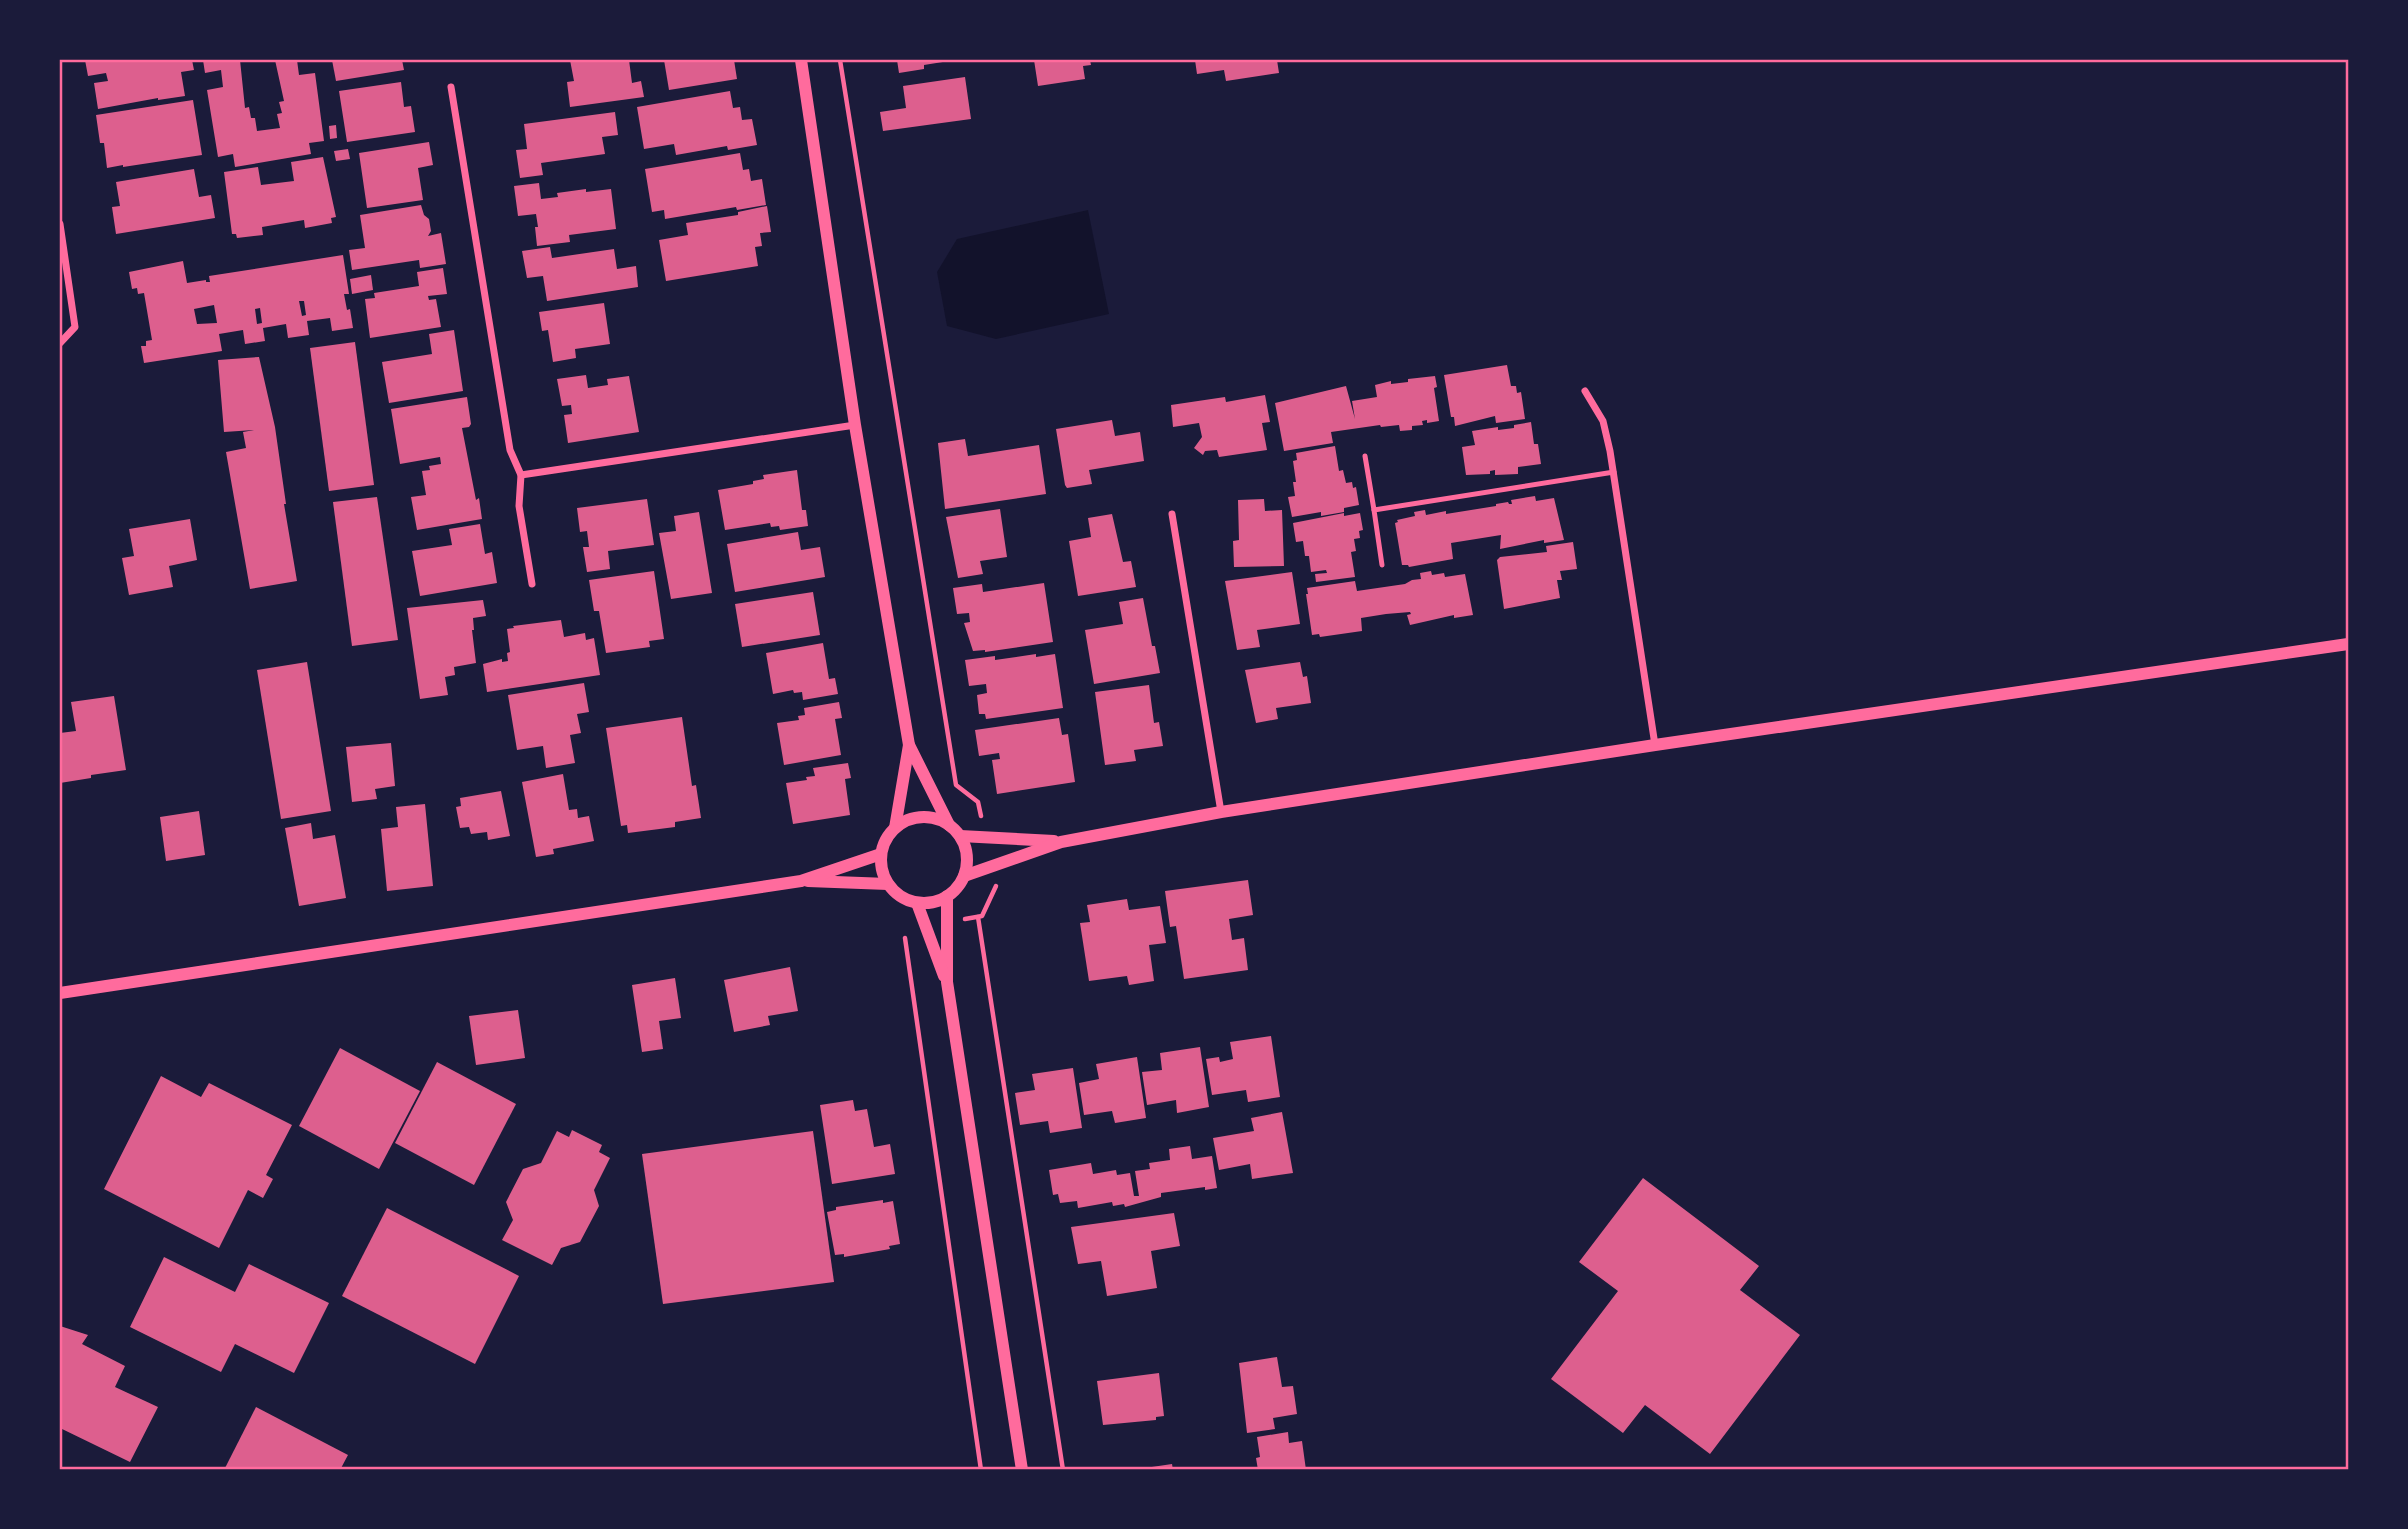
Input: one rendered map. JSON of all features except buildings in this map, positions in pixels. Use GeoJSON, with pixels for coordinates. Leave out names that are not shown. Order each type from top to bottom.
{"type":"FeatureCollection","features":[{"type":"Feature","properties":{"kind":"street"},"geometry":{"type":"LineString","coordinates":[[802,60],[855,425],[909,745],[949,825]]}},
{"type":"Feature","properties":{"kind":"street"},"geometry":{"type":"LineString","coordinates":[[451,87],[510,450],[522,475],[519,506],[532,584]]}},
{"type":"Feature","properties":{"kind":"street"},"geometry":{"type":"LineString","coordinates":[[60,224],[75,327],[60,343]]}},
{"type":"Feature","properties":{"kind":"street"},"geometry":{"type":"LineString","coordinates":[[1585,391],[1603,421],[1614,472],[1655,745]]}},
{"type":"Feature","properties":{"kind":"street"},"geometry":{"type":"LineString","coordinates":[[522,475],[855,425]]}},
{"type":"Feature","properties":{"kind":"street"},"geometry":{"type":"LineString","coordinates":[[1172,514],[1221,812]]}},
{"type":"Feature","properties":{"kind":"street"},"geometry":{"type":"LineString","coordinates":[[964,876],[1061,842],[1221,812],[1655,745],[2348,644]]}},
{"type":"Feature","properties":{"kind":"street"},"geometry":{"type":"LineString","coordinates":[[895,828],[909,745]]}},
{"type":"Feature","properties":{"kind":"street"},"geometry":{"type":"LineString","coordinates":[[936,818],[949,825],[960,836],[967,863],[964,876],[947,896],[938,901],[917,902],[906,899],[888,884],[881,864],[881,854],[886,840],[895,828],[906,820],[936,818]]}},
{"type":"Feature","properties":{"kind":"street"},"geometry":{"type":"LineString","coordinates":[[960,836],[1061,842]]}},
{"type":"Feature","properties":{"kind":"street"},"geometry":{"type":"LineString","coordinates":[[60,993],[801,881],[881,854]]}},
{"type":"Feature","properties":{"kind":"street"},"geometry":{"type":"LineString","coordinates":[[801,881],[888,884]]}},
{"type":"Feature","properties":{"kind":"street"},"geometry":{"type":"LineString","coordinates":[[947,896],[947,982],[1022,1469]]}},
{"type":"Feature","properties":{"kind":"street"},"geometry":{"type":"LineString","coordinates":[[917,902],[947,982]]}},
{"type":"Feature","properties":{"kind":"lane"},"geometry":{"type":"LineString","coordinates":[[1365,456],[1382,565]]}},
{"type":"Feature","properties":{"kind":"lane"},"geometry":{"type":"LineString","coordinates":[[1374,510],[1614,472]]}},
{"type":"Feature","properties":{"kind":"path"},"geometry":{"type":"LineString","coordinates":[[840,60],[956,785],[978,802],[985,837]]}},
{"type":"Feature","properties":{"kind":"path"},"geometry":{"type":"LineString","coordinates":[[947,922],[982,916],[996,888],[992,866]]}},
{"type":"Feature","properties":{"kind":"path"},"geometry":{"type":"LineString","coordinates":[[978,917],[1063,1469]]}},
{"type":"Feature","properties":{"kind":"path"},"geometry":{"type":"LineString","coordinates":[[926,925],[904,929],[981,1469]]}},
{"type":"Feature","properties":{"kind":"shaded area"},"geometry":{"type":"Polygon","coordinates":[[[1088,210],[1109,314],[996,339],[947,326],[937,272],[957,239],[1088,210]]]}}]}
